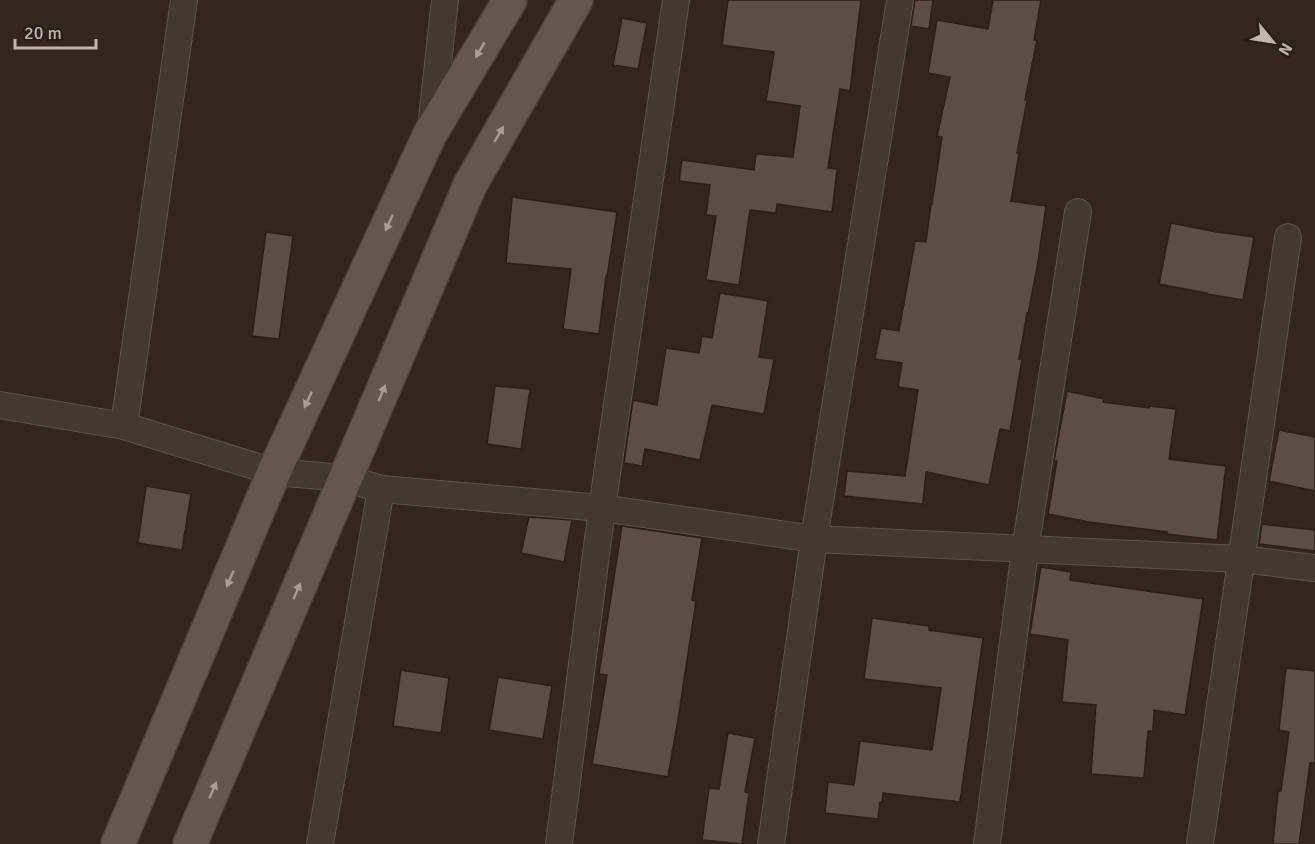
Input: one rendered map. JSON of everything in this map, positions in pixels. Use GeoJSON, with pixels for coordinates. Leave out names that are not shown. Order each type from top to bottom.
{"type":"FeatureCollection","features":[{"type":"Feature","properties":{"kind":"main road"},"geometry":{"type":"LineString","coordinates":[[118,844],[274,472],[430,134],[510,0]]}},
{"type":"Feature","properties":{"kind":"main road"},"geometry":{"type":"LineString","coordinates":[[190,844],[470,185],[576,0]]}},
{"type":"Feature","properties":{"kind":"street"},"geometry":{"type":"LineString","coordinates":[[124,426],[184,0]]}},
{"type":"Feature","properties":{"kind":"street"},"geometry":{"type":"LineString","coordinates":[[430,134],[445,0]]}},
{"type":"Feature","properties":{"kind":"street"},"geometry":{"type":"LineString","coordinates":[[559,844],[602,508],[676,0]]}},
{"type":"Feature","properties":{"kind":"street"},"geometry":{"type":"LineString","coordinates":[[771,844],[814,538],[900,0]]}},
{"type":"Feature","properties":{"kind":"street"},"geometry":{"type":"LineString","coordinates":[[987,844],[1025,550],[1078,212]]}},
{"type":"Feature","properties":{"kind":"street"},"geometry":{"type":"LineString","coordinates":[[1200,844],[1288,237]]}},
{"type":"Feature","properties":{"kind":"street"},"geometry":{"type":"LineString","coordinates":[[0,405],[124,426],[274,472],[345,478],[381,489],[602,508],[814,538],[1241,559],[1315,568]]}},
{"type":"Feature","properties":{"kind":"street"},"geometry":{"type":"LineString","coordinates":[[320,844],[381,489]]}},
{"type":"Feature","properties":{"kind":"building"},"geometry":{"type":"Polygon","coordinates":[[[728,0],[861,0],[850,91],[840,89],[828,168],[837,169],[832,212],[777,204],[776,213],[750,210],[739,285],[706,280],[716,216],[706,215],[710,185],[679,181],[682,160],[754,170],[756,154],[793,157],[800,106],[766,101],[774,52],[722,45],[728,0]]]}},
{"type":"Feature","properties":{"kind":"building"},"geometry":{"type":"Polygon","coordinates":[[[915,0],[933,0],[929,29],[911,26],[915,0]]]}},
{"type":"Feature","properties":{"kind":"building"},"geometry":{"type":"Polygon","coordinates":[[[993,0],[1041,0],[1034,40],[1037,40],[1025,100],[1027,101],[1011,201],[1046,206],[1037,268],[1019,359],[1022,359],[1010,431],[1000,429],[989,485],[926,472],[923,504],[844,496],[847,471],[905,476],[918,390],[898,387],[902,363],[875,359],[881,328],[899,331],[915,241],[926,242],[942,137],[937,136],[950,77],[928,73],[937,20],[988,29],[993,0]]]}},
{"type":"Feature","properties":{"kind":"building"},"geometry":{"type":"Polygon","coordinates":[[[622,18],[647,23],[638,69],[613,65],[622,18]]]}},
{"type":"Feature","properties":{"kind":"building"},"geometry":{"type":"Polygon","coordinates":[[[512,197],[617,212],[599,334],[563,329],[571,269],[506,263],[512,197]]]}},
{"type":"Feature","properties":{"kind":"building"},"geometry":{"type":"Polygon","coordinates":[[[1171,223],[1254,237],[1243,300],[1159,284],[1171,223]]]}},
{"type":"Feature","properties":{"kind":"building"},"geometry":{"type":"Polygon","coordinates":[[[266,232],[293,236],[279,339],[252,336],[266,232]]]}},
{"type":"Feature","properties":{"kind":"building"},"geometry":{"type":"Polygon","coordinates":[[[720,293],[768,301],[759,357],[774,359],[764,414],[712,405],[700,460],[645,449],[642,466],[624,463],[633,400],[657,405],[666,348],[699,353],[702,336],[712,338],[720,293]]]}},
{"type":"Feature","properties":{"kind":"building"},"geometry":{"type":"Polygon","coordinates":[[[495,386],[530,389],[521,449],[487,444],[495,386]]]}},
{"type":"Feature","properties":{"kind":"building"},"geometry":{"type":"Polygon","coordinates":[[[1067,391],[1104,399],[1103,402],[1176,409],[1169,459],[1226,466],[1217,540],[1048,514],[1057,461],[1054,461],[1067,391]]]}},
{"type":"Feature","properties":{"kind":"building"},"geometry":{"type":"Polygon","coordinates":[[[1279,430],[1315,437],[1315,491],[1269,481],[1279,430]]]}},
{"type":"Feature","properties":{"kind":"building"},"geometry":{"type":"Polygon","coordinates":[[[146,486],[191,494],[182,550],[138,543],[146,486]]]}},
{"type":"Feature","properties":{"kind":"building"},"geometry":{"type":"Polygon","coordinates":[[[529,517],[572,520],[564,562],[521,553],[529,517]]]}},
{"type":"Feature","properties":{"kind":"building"},"geometry":{"type":"Polygon","coordinates":[[[1262,524],[1315,530],[1315,551],[1259,544],[1262,524]]]}},
{"type":"Feature","properties":{"kind":"building"},"geometry":{"type":"Polygon","coordinates":[[[622,526],[702,538],[692,600],[696,601],[668,777],[592,764],[607,675],[599,674],[622,526]]]}},
{"type":"Feature","properties":{"kind":"building"},"geometry":{"type":"Polygon","coordinates":[[[1041,567],[1071,572],[1070,580],[1203,599],[1185,715],[1154,710],[1153,731],[1148,731],[1144,778],[1091,774],[1096,705],[1062,702],[1068,640],[1030,634],[1041,567]]]}},
{"type":"Feature","properties":{"kind":"building"},"geometry":{"type":"Polygon","coordinates":[[[872,618],[929,626],[929,630],[983,638],[960,802],[883,793],[878,819],[825,813],[828,782],[854,785],[860,741],[932,750],[941,688],[864,679],[872,618]]]}},
{"type":"Feature","properties":{"kind":"building"},"geometry":{"type":"Polygon","coordinates":[[[1286,668],[1315,671],[1315,763],[1310,763],[1299,844],[1273,844],[1278,791],[1281,791],[1289,732],[1279,730],[1286,668]]]}},
{"type":"Feature","properties":{"kind":"building"},"geometry":{"type":"Polygon","coordinates":[[[401,670],[449,678],[441,733],[393,726],[401,670]]]}},
{"type":"Feature","properties":{"kind":"building"},"geometry":{"type":"Polygon","coordinates":[[[498,677],[552,686],[543,739],[489,730],[498,677]]]}},
{"type":"Feature","properties":{"kind":"building"},"geometry":{"type":"Polygon","coordinates":[[[728,733],[755,738],[745,792],[749,793],[742,844],[702,840],[709,788],[719,789],[728,733]]]}}]}
